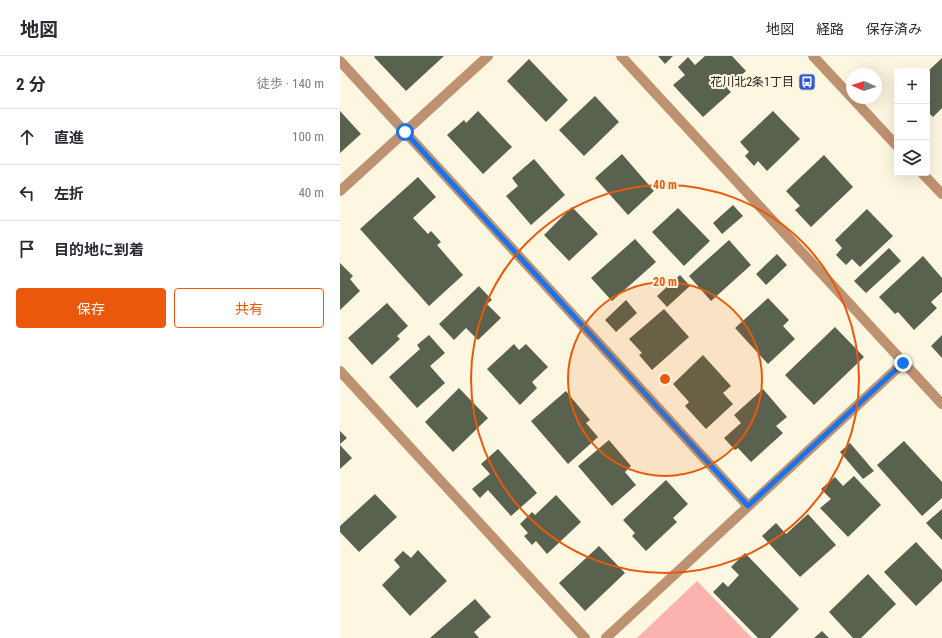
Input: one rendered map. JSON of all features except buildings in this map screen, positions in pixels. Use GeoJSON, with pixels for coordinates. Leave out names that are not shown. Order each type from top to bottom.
{"type":"FeatureCollection","features":[{"type":"Feature","properties":{"kind":"street"},"geometry":{"type":"LineString","coordinates":[[340,191],[488,56]]}},
{"type":"Feature","properties":{"kind":"street"},"geometry":{"type":"LineString","coordinates":[[621,56],[942,404]]}},
{"type":"Feature","properties":{"kind":"street"},"geometry":{"type":"LineString","coordinates":[[813,56],[894,143]]}},
{"type":"Feature","properties":{"kind":"street"},"geometry":{"type":"LineString","coordinates":[[340,61],[748,506]]}},
{"type":"Feature","properties":{"kind":"street"},"geometry":{"type":"LineString","coordinates":[[925,176],[942,194]]}},
{"type":"Feature","properties":{"kind":"street"},"geometry":{"type":"LineString","coordinates":[[606,638],[903,363]]}},
{"type":"Feature","properties":{"kind":"street"},"geometry":{"type":"LineString","coordinates":[[340,371],[585,638]]}},
{"type":"Feature","properties":{"kind":"shaded area"},"geometry":{"type":"Polygon","coordinates":[[[697,581],[752,638],[637,638],[697,581]]]}},
{"type":"Feature","properties":{"kind":"place","name":"花川北2条1丁目"},"geometry":{"type":"Point","coordinates":[807,82]}},
{"type":"Feature","properties":{"kind":"route"},"geometry":{"type":"LineString","coordinates":[[405,132],[748,506],[903,363]]}}]}
